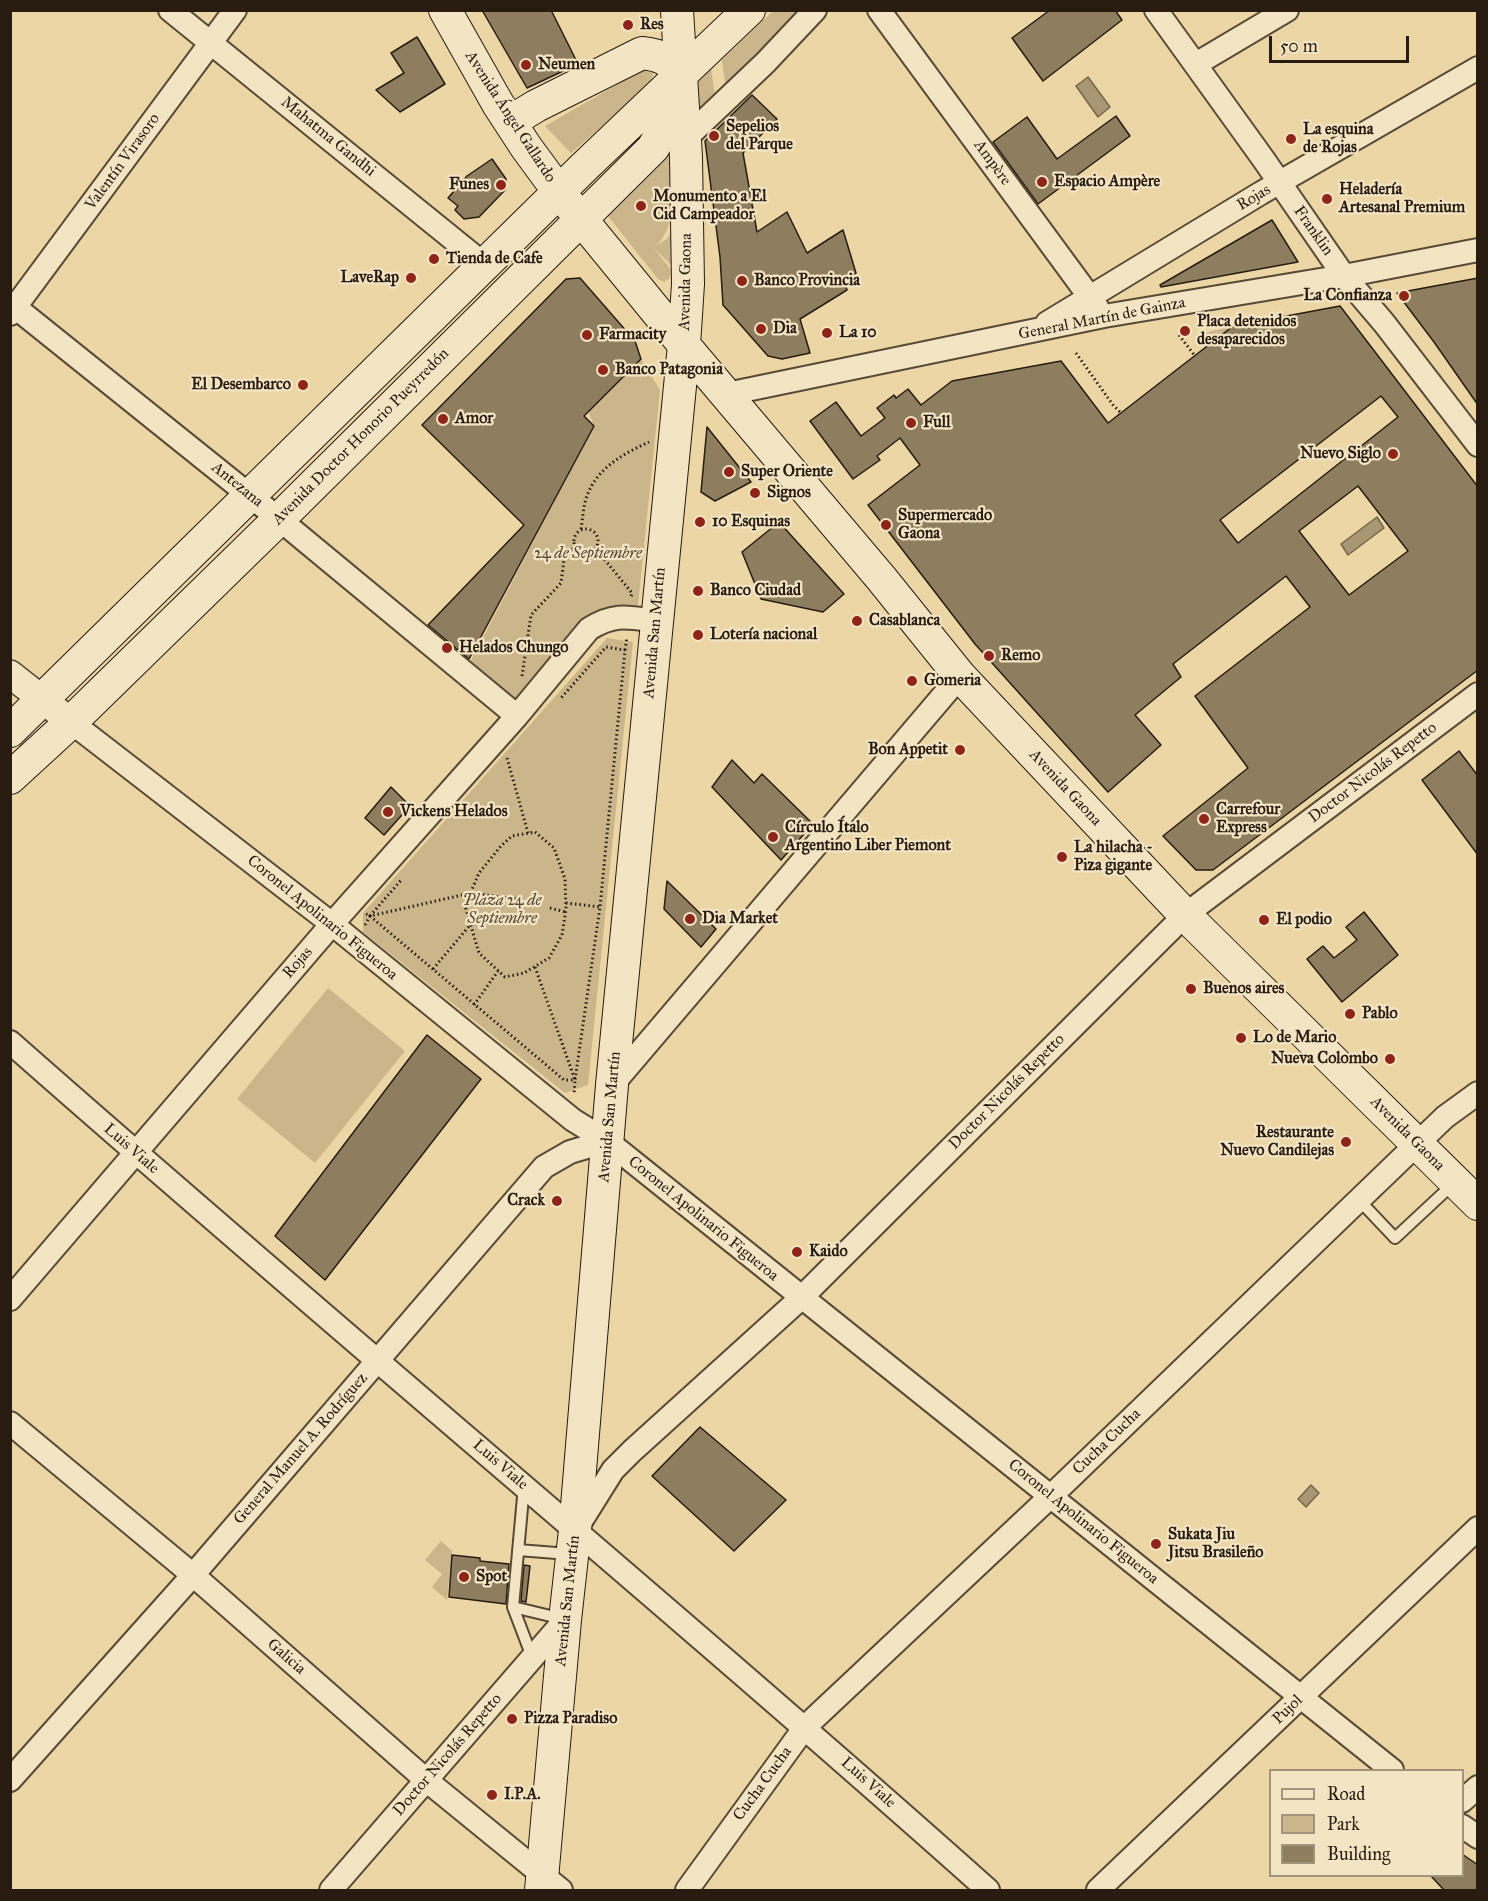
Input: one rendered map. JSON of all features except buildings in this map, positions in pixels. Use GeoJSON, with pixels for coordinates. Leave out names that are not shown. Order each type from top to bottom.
{"type":"FeatureCollection","features":[{"type":"Feature","properties":{"kind":"main road","name":"Avenida Ángel Gallardo"},"geometry":{"type":"LineString","coordinates":[[445,10],[526,147],[582,219]]}},
{"type":"Feature","properties":{"kind":"main road","name":"Avenida Gaona"},"geometry":{"type":"LineString","coordinates":[[676,10],[686,139],[688,284],[684,345]]}},
{"type":"Feature","properties":{"kind":"main road"},"geometry":{"type":"LineString","coordinates":[[10,731],[559,192],[749,10]]}},
{"type":"Feature","properties":{"kind":"main road"},"geometry":{"type":"LineString","coordinates":[[510,122],[536,106],[642,53],[666,58],[675,65],[681,76]]}},
{"type":"Feature","properties":{"kind":"main road","name":"Avenida Doctor Honorio Pueyrredón"},"geometry":{"type":"LineString","coordinates":[[10,778],[71,722],[279,519],[653,148],[670,118],[677,99],[681,76]]}},
{"type":"Feature","properties":{"kind":"main road","name":"Avenida Gaona"},"geometry":{"type":"LineString","coordinates":[[582,219],[960,676],[1185,915],[1478,1203]]}},
{"type":"Feature","properties":{"kind":"main road","name":"Avenida San Martín"},"geometry":{"type":"LineString","coordinates":[[548,1886],[565,1620],[574,1542],[607,1141],[656,621],[666,436],[684,345]]}},
{"type":"Feature","properties":{"kind":"main road"},"geometry":{"type":"LineString","coordinates":[[666,436],[690,407],[703,400],[727,394]]}},
{"type":"Feature","properties":{"kind":"street","name":"Mahatma Gandhi"},"geometry":{"type":"LineString","coordinates":[[170,10],[485,265]]}},
{"type":"Feature","properties":{"kind":"street","name":"Valentín Virasoro"},"geometry":{"type":"LineString","coordinates":[[12,308],[236,10]]}},
{"type":"Feature","properties":{"kind":"street"},"geometry":{"type":"LineString","coordinates":[[686,139],[765,63],[815,10]]}},
{"type":"Feature","properties":{"kind":"street","name":"Ampère"},"geometry":{"type":"LineString","coordinates":[[879,10],[1104,316]]}},
{"type":"Feature","properties":{"kind":"street","name":"Franklin"},"geometry":{"type":"LineString","coordinates":[[1156,10],[1344,276],[1384,323],[1478,445]]}},
{"type":"Feature","properties":{"kind":"street"},"geometry":{"type":"LineString","coordinates":[[1196,64],[1287,10]]}},
{"type":"Feature","properties":{"kind":"street","name":"Rojas"},"geometry":{"type":"LineString","coordinates":[[1033,332],[1089,296],[1478,68]]}},
{"type":"Feature","properties":{"kind":"street","name":"General Martín de Gainza"},"geometry":{"type":"LineString","coordinates":[[727,394],[1104,316],[1344,276],[1478,250]]}},
{"type":"Feature","properties":{"kind":"street","name":"Antezana"},"geometry":{"type":"LineString","coordinates":[[12,308],[250,495],[517,716]]}},
{"type":"Feature","properties":{"kind":"street","name":"Rojas"},"geometry":{"type":"LineString","coordinates":[[10,1299],[332,924],[517,716],[589,629],[604,620],[621,616],[656,621]]}},
{"type":"Feature","properties":{"kind":"street","name":"Coronel Apolinario Figueroa"},"geometry":{"type":"LineString","coordinates":[[10,674],[332,924],[573,1120],[607,1141],[1391,1769]]}},
{"type":"Feature","properties":{"kind":"street"},"geometry":{"type":"LineString","coordinates":[[612,1085],[960,676]]}},
{"type":"Feature","properties":{"kind":"street","name":"Doctor Nicolás Repetto"},"geometry":{"type":"LineString","coordinates":[[574,1542],[613,1470],[801,1298],[1185,915],[1478,694]]}},
{"type":"Feature","properties":{"kind":"street","name":"Luis Viale"},"geometry":{"type":"LineString","coordinates":[[10,1042],[524,1486],[574,1542],[805,1727],[988,1890]]}},
{"type":"Feature","properties":{"kind":"street","name":"Cucha Cucha"},"geometry":{"type":"LineString","coordinates":[[687,1890],[805,1727],[1051,1496],[1445,1117],[1478,1093]]}},
{"type":"Feature","properties":{"kind":"street","name":"General Manuel A. Rodríguez"},"geometry":{"type":"LineString","coordinates":[[10,1780],[193,1575],[544,1167],[570,1152],[607,1141]]}},
{"type":"Feature","properties":{"kind":"street","name":"Galicia"},"geometry":{"type":"LineString","coordinates":[[10,1423],[193,1575],[548,1886]]}},
{"type":"Feature","properties":{"kind":"street","name":"Pujol"},"geometry":{"type":"LineString","coordinates":[[1098,1890],[1478,1528]]}},
{"type":"Feature","properties":{"kind":"street","name":"Doctor Nicolás Repetto"},"geometry":{"type":"LineString","coordinates":[[331,1890],[565,1620]]}},
{"type":"Feature","properties":{"kind":"street"},"geometry":{"type":"LineString","coordinates":[[1464,1799],[1478,1787]]}},
{"type":"Feature","properties":{"kind":"street"},"geometry":{"type":"LineString","coordinates":[[1464,1827],[1478,1837]]}},
{"type":"Feature","properties":{"kind":"lane"},"geometry":{"type":"LineString","coordinates":[[1359,1200],[1395,1238],[1455,1182]]}},
{"type":"Feature","properties":{"kind":"lane"},"geometry":{"type":"LineString","coordinates":[[524,1486],[513,1607],[532,1658]]}},
{"type":"Feature","properties":{"kind":"lane"},"geometry":{"type":"LineString","coordinates":[[518,1550],[574,1542]]}},
{"type":"Feature","properties":{"kind":"lane"},"geometry":{"type":"LineString","coordinates":[[513,1607],[565,1620]]}},
{"type":"Feature","properties":{"kind":"path"},"geometry":{"type":"LineString","coordinates":[[1179,335],[1195,356]]}},
{"type":"Feature","properties":{"kind":"path"},"geometry":{"type":"LineString","coordinates":[[1076,353],[1108,399],[1121,413]]}},
{"type":"Feature","properties":{"kind":"path"},"geometry":{"type":"LineString","coordinates":[[576,548],[574,537],[581,529],[586,496],[602,471],[620,457],[666,436]]}},
{"type":"Feature","properties":{"kind":"path"},"geometry":{"type":"LineString","coordinates":[[581,529],[592,529],[596,533],[599,538],[596,549]]}},
{"type":"Feature","properties":{"kind":"path"},"geometry":{"type":"LineString","coordinates":[[522,676],[531,615],[561,583],[565,552],[576,548],[586,553],[596,549]]}},
{"type":"Feature","properties":{"kind":"path"},"geometry":{"type":"LineString","coordinates":[[596,549],[632,593]]}},
{"type":"Feature","properties":{"kind":"path"},"geometry":{"type":"LineString","coordinates":[[573,1120],[575,1080],[600,907],[627,636]]}},
{"type":"Feature","properties":{"kind":"path"},"geometry":{"type":"LineString","coordinates":[[560,699],[606,647],[625,650]]}},
{"type":"Feature","properties":{"kind":"path"},"geometry":{"type":"LineString","coordinates":[[499,767],[514,750]]}},
{"type":"Feature","properties":{"kind":"path"},"geometry":{"type":"LineString","coordinates":[[507,758],[528,833]]}},
{"type":"Feature","properties":{"kind":"path"},"geometry":{"type":"LineString","coordinates":[[535,832],[554,848],[565,879],[566,912],[562,935],[549,958],[524,973],[505,977],[479,953],[465,906],[479,873],[501,846],[512,836],[528,833],[535,832]]}},
{"type":"Feature","properties":{"kind":"path"},"geometry":{"type":"LineString","coordinates":[[355,943],[370,916],[408,872]]}},
{"type":"Feature","properties":{"kind":"path"},"geometry":{"type":"LineString","coordinates":[[370,916],[471,893],[523,900]]}},
{"type":"Feature","properties":{"kind":"path"},"geometry":{"type":"LineString","coordinates":[[566,903],[600,907]]}},
{"type":"Feature","properties":{"kind":"path"},"geometry":{"type":"LineString","coordinates":[[349,905],[370,916],[564,1080],[575,1080]]}},
{"type":"Feature","properties":{"kind":"path"},"geometry":{"type":"LineString","coordinates":[[549,908],[566,912]]}},
{"type":"Feature","properties":{"kind":"path"},"geometry":{"type":"LineString","coordinates":[[433,969],[471,924]]}},
{"type":"Feature","properties":{"kind":"path"},"geometry":{"type":"LineString","coordinates":[[535,967],[575,1080]]}},
{"type":"Feature","properties":{"kind":"path"},"geometry":{"type":"LineString","coordinates":[[474,1005],[498,971]]}},
{"type":"Feature","properties":{"kind":"green space"},"geometry":{"type":"Polygon","coordinates":[[[773,11],[808,11],[726,91],[722,60],[773,11]]]}},
{"type":"Feature","properties":{"kind":"green space"},"geometry":{"type":"Polygon","coordinates":[[[646,68],[654,69],[651,84],[571,153],[545,126],[646,68]]]}},
{"type":"Feature","properties":{"kind":"green space"},"geometry":{"type":"Polygon","coordinates":[[[711,69],[716,102],[697,111],[696,84],[711,69]]]}},
{"type":"Feature","properties":{"kind":"green space"},"geometry":{"type":"Polygon","coordinates":[[[671,144],[672,211],[669,224],[657,245],[668,238],[674,224],[671,265],[654,248],[671,270],[670,278],[664,282],[658,279],[604,211],[671,144]]]}},
{"type":"Feature","properties":{"kind":"green space"},"geometry":{"type":"Polygon","coordinates":[[[1233,326],[1206,347],[1196,335],[1233,326]]]}},
{"type":"Feature","properties":{"kind":"green space","name":"24 de Septiembre"},"geometry":{"type":"Polygon","coordinates":[[[641,359],[660,390],[638,605],[606,607],[517,702],[470,662],[594,426],[588,411],[641,359]]]}},
{"type":"Feature","properties":{"kind":"green space","name":"Plaza 24 de Septiembre"},"geometry":{"type":"Polygon","coordinates":[[[607,638],[633,642],[588,1085],[565,1093],[363,932],[363,913],[607,638]]]}},
{"type":"Feature","properties":{"kind":"green space"},"geometry":{"type":"Polygon","coordinates":[[[328,988],[405,1051],[315,1163],[237,1099],[328,988]]]}},
{"type":"Feature","properties":{"kind":"green space"},"geometry":{"type":"Polygon","coordinates":[[[441,1541],[452,1551],[447,1600],[432,1587],[442,1574],[425,1560],[441,1541]]]}},
{"type":"Feature","properties":{"kind":"shaded area"},"geometry":{"type":"Polygon","coordinates":[[[1088,77],[1110,107],[1098,117],[1076,86],[1088,77]]]}},
{"type":"Feature","properties":{"kind":"shaded area"},"geometry":{"type":"Polygon","coordinates":[[[1377,517],[1384,528],[1348,555],[1341,544],[1377,517]]]}},
{"type":"Feature","properties":{"kind":"shaded area"},"geometry":{"type":"Polygon","coordinates":[[[1311,1485],[1319,1493],[1306,1507],[1298,1499],[1311,1485]]]}},
{"type":"Feature","properties":{"kind":"place","name":"Res"},"geometry":{"type":"Point","coordinates":[628,25]}},
{"type":"Feature","properties":{"kind":"place","name":"Neumen"},"geometry":{"type":"Point","coordinates":[526,65]}},
{"type":"Feature","properties":{"kind":"place","name":"Sepelios del Parque"},"geometry":{"type":"Point","coordinates":[714,136]}},
{"type":"Feature","properties":{"kind":"place","name":"La esquina de Rojas"},"geometry":{"type":"Point","coordinates":[1291,139]}},
{"type":"Feature","properties":{"kind":"place","name":"Espacio Ampère"},"geometry":{"type":"Point","coordinates":[1042,182]}},
{"type":"Feature","properties":{"kind":"place","name":"Funes"},"geometry":{"type":"Point","coordinates":[501,185]}},
{"type":"Feature","properties":{"kind":"place","name":"Heladería Artesanal Premium"},"geometry":{"type":"Point","coordinates":[1327,199]}},
{"type":"Feature","properties":{"kind":"place","name":"Monumento a El Cid Campeador"},"geometry":{"type":"Point","coordinates":[641,206]}},
{"type":"Feature","properties":{"kind":"place","name":"Tienda de Cafe"},"geometry":{"type":"Point","coordinates":[434,259]}},
{"type":"Feature","properties":{"kind":"place","name":"LaveRap"},"geometry":{"type":"Point","coordinates":[411,278]}},
{"type":"Feature","properties":{"kind":"place","name":"Banco Provincia"},"geometry":{"type":"Point","coordinates":[742,281]}},
{"type":"Feature","properties":{"kind":"place","name":"La Confianza"},"geometry":{"type":"Point","coordinates":[1404,296]}},
{"type":"Feature","properties":{"kind":"place","name":"Dia"},"geometry":{"type":"Point","coordinates":[761,329]}},
{"type":"Feature","properties":{"kind":"place","name":"Placa detenidos desaparecidos"},"geometry":{"type":"Point","coordinates":[1185,331]}},
{"type":"Feature","properties":{"kind":"place","name":"La 10"},"geometry":{"type":"Point","coordinates":[827,333]}},
{"type":"Feature","properties":{"kind":"place","name":"Farmacity"},"geometry":{"type":"Point","coordinates":[587,335]}},
{"type":"Feature","properties":{"kind":"place","name":"Banco Patagonia"},"geometry":{"type":"Point","coordinates":[603,370]}},
{"type":"Feature","properties":{"kind":"place","name":"El Desembarco"},"geometry":{"type":"Point","coordinates":[303,385]}},
{"type":"Feature","properties":{"kind":"place","name":"Amor"},"geometry":{"type":"Point","coordinates":[443,419]}},
{"type":"Feature","properties":{"kind":"place","name":"Full"},"geometry":{"type":"Point","coordinates":[911,423]}},
{"type":"Feature","properties":{"kind":"place","name":"Nuevo Siglo"},"geometry":{"type":"Point","coordinates":[1393,454]}},
{"type":"Feature","properties":{"kind":"place","name":"Super Oriente"},"geometry":{"type":"Point","coordinates":[729,472]}},
{"type":"Feature","properties":{"kind":"place","name":"Signos"},"geometry":{"type":"Point","coordinates":[755,493]}},
{"type":"Feature","properties":{"kind":"place","name":"10 Esquinas"},"geometry":{"type":"Point","coordinates":[700,522]}},
{"type":"Feature","properties":{"kind":"place","name":"Supermercado Gaona"},"geometry":{"type":"Point","coordinates":[886,525]}},
{"type":"Feature","properties":{"kind":"place","name":"Banco Ciudad"},"geometry":{"type":"Point","coordinates":[698,591]}},
{"type":"Feature","properties":{"kind":"place","name":"Casablanca"},"geometry":{"type":"Point","coordinates":[857,621]}},
{"type":"Feature","properties":{"kind":"place","name":"Lotería nacional"},"geometry":{"type":"Point","coordinates":[698,635]}},
{"type":"Feature","properties":{"kind":"place","name":"Helados Chungo"},"geometry":{"type":"Point","coordinates":[447,648]}},
{"type":"Feature","properties":{"kind":"place","name":"Remo"},"geometry":{"type":"Point","coordinates":[989,656]}},
{"type":"Feature","properties":{"kind":"place","name":"Gomeria"},"geometry":{"type":"Point","coordinates":[912,681]}},
{"type":"Feature","properties":{"kind":"place","name":"Bon Appetit"},"geometry":{"type":"Point","coordinates":[960,750]}},
{"type":"Feature","properties":{"kind":"place","name":"Vickens Helados"},"geometry":{"type":"Point","coordinates":[388,812]}},
{"type":"Feature","properties":{"kind":"place","name":"Carrefour Express"},"geometry":{"type":"Point","coordinates":[1204,819]}},
{"type":"Feature","properties":{"kind":"place","name":"Círculo Ítalo Argentino Liber Piemont"},"geometry":{"type":"Point","coordinates":[773,837]}},
{"type":"Feature","properties":{"kind":"place","name":"La hilacha - Piza gigante"},"geometry":{"type":"Point","coordinates":[1062,857]}},
{"type":"Feature","properties":{"kind":"place","name":"Dia Market"},"geometry":{"type":"Point","coordinates":[690,919]}},
{"type":"Feature","properties":{"kind":"place","name":"El podio"},"geometry":{"type":"Point","coordinates":[1264,920]}},
{"type":"Feature","properties":{"kind":"place","name":"Buenos aires"},"geometry":{"type":"Point","coordinates":[1191,989]}},
{"type":"Feature","properties":{"kind":"place","name":"Pablo"},"geometry":{"type":"Point","coordinates":[1350,1014]}},
{"type":"Feature","properties":{"kind":"place","name":"Lo de Mario"},"geometry":{"type":"Point","coordinates":[1241,1038]}},
{"type":"Feature","properties":{"kind":"place","name":"Nueva Colombo"},"geometry":{"type":"Point","coordinates":[1390,1059]}},
{"type":"Feature","properties":{"kind":"place","name":"Restaurante Nuevo Candilejas"},"geometry":{"type":"Point","coordinates":[1346,1142]}},
{"type":"Feature","properties":{"kind":"place","name":"Crack"},"geometry":{"type":"Point","coordinates":[557,1201]}},
{"type":"Feature","properties":{"kind":"place","name":"Kaido"},"geometry":{"type":"Point","coordinates":[797,1252]}},
{"type":"Feature","properties":{"kind":"place","name":"Sukata Jiu Jitsu Brasileño"},"geometry":{"type":"Point","coordinates":[1156,1544]}},
{"type":"Feature","properties":{"kind":"place","name":"Spot"},"geometry":{"type":"Point","coordinates":[464,1577]}},
{"type":"Feature","properties":{"kind":"place","name":"Pizza Paradiso"},"geometry":{"type":"Point","coordinates":[512,1719]}},
{"type":"Feature","properties":{"kind":"place","name":"I.P.A."},"geometry":{"type":"Point","coordinates":[492,1795]}}]}
